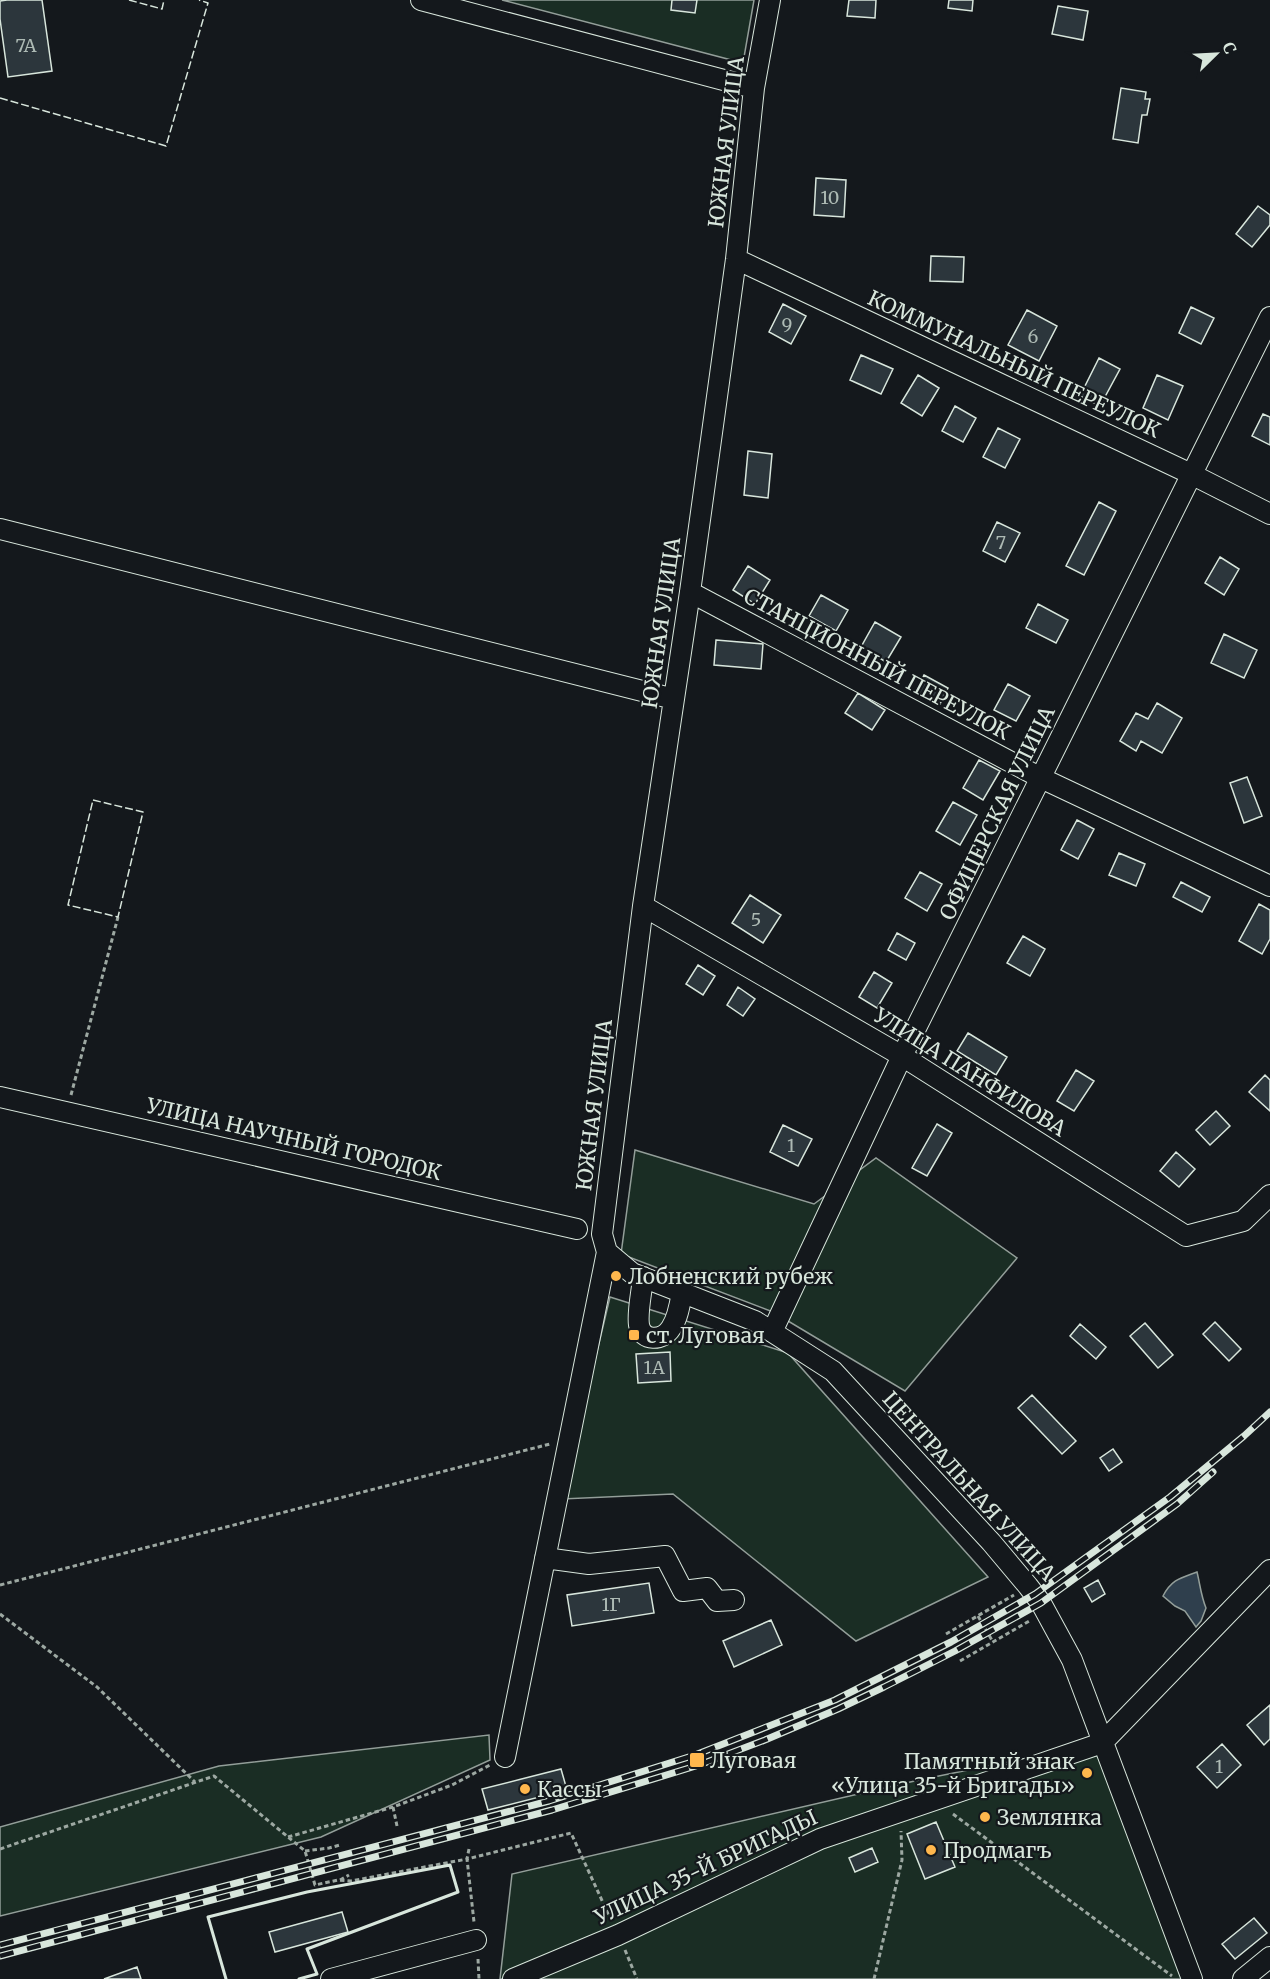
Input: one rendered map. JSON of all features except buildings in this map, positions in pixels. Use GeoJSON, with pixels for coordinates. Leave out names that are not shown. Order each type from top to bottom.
{"type":"FeatureCollection","features":[{"type":"Feature","properties":{"kind":"street"},"geometry":{"type":"LineString","coordinates":[[421,0],[754,88]]}},
{"type":"Feature","properties":{"kind":"street","name":"ЮЖНАЯ УЛИЦА"},"geometry":{"type":"LineString","coordinates":[[505,1757],[607,1252],[602,1234],[643,906],[690,592],[736,259],[754,88],[770,0]]}},
{"type":"Feature","properties":{"kind":"street","name":"КОММУНАЛЬНЫЙ ПЕРЕУЛОК"},"geometry":{"type":"LineString","coordinates":[[736,259],[1191,474],[1270,514]]}},
{"type":"Feature","properties":{"kind":"street","name":"ОФИЦЕРСКАЯ УЛИЦА"},"geometry":{"type":"LineString","coordinates":[[772,1332],[902,1056],[1270,317]]}},
{"type":"Feature","properties":{"kind":"street"},"geometry":{"type":"LineString","coordinates":[[0,529],[674,699]]}},
{"type":"Feature","properties":{"kind":"street","name":"СТАНЦИОННЫЙ ПЕРЕУЛОК"},"geometry":{"type":"LineString","coordinates":[[690,592],[1041,778],[1270,886]]}},
{"type":"Feature","properties":{"kind":"street","name":"УЛИЦА ПАНФИЛОВА"},"geometry":{"type":"LineString","coordinates":[[643,906],[902,1056],[1186,1236],[1243,1221],[1270,1195]]}},
{"type":"Feature","properties":{"kind":"street","name":"УЛИЦА НАУЧНЫЙ ГОРОДОК"},"geometry":{"type":"LineString","coordinates":[[0,1096],[577,1229]]}},
{"type":"Feature","properties":{"kind":"street","name":"ЦЕНТРАЛЬНАЯ УЛИЦА"},"geometry":{"type":"LineString","coordinates":[[607,1252],[632,1273],[755,1321],[833,1371],[991,1542],[1028,1586],[1045,1611],[1072,1660],[1192,1979]]}},
{"type":"Feature","properties":{"kind":"street"},"geometry":{"type":"LineString","coordinates":[[643,1277],[639,1324],[643,1334],[649,1338],[662,1336],[671,1329],[678,1312],[682,1292]]}},
{"type":"Feature","properties":{"kind":"street"},"geometry":{"type":"LineString","coordinates":[[545,1558],[589,1564],[665,1556],[683,1590],[707,1588],[717,1601],[734,1600]]}},
{"type":"Feature","properties":{"kind":"street","name":"УЛИЦА 35-Й БРИГАДЫ"},"geometry":{"type":"LineString","coordinates":[[513,1979],[618,1935],[820,1839],[1102,1743],[1270,1570]]}},
{"type":"Feature","properties":{"kind":"street"},"geometry":{"type":"LineString","coordinates":[[331,1979],[476,1940]]}},
{"type":"Feature","properties":{"kind":"street"},"geometry":{"type":"LineString","coordinates":[[1243,1979],[1270,1957]]}},
{"type":"Feature","properties":{"kind":"path"},"geometry":{"type":"LineString","coordinates":[[66,1112],[118,917]]}},
{"type":"Feature","properties":{"kind":"path"},"geometry":{"type":"LineString","coordinates":[[0,1585],[569,1439]]}},
{"type":"Feature","properties":{"kind":"path"},"geometry":{"type":"LineString","coordinates":[[946,1634],[1028,1586]]}},
{"type":"Feature","properties":{"kind":"path"},"geometry":{"type":"LineString","coordinates":[[960,1661],[1045,1611]]}},
{"type":"Feature","properties":{"kind":"path"},"geometry":{"type":"LineString","coordinates":[[0,1614],[97,1688],[195,1782]]}},
{"type":"Feature","properties":{"kind":"path"},"geometry":{"type":"LineString","coordinates":[[978,1616],[993,1642]]}},
{"type":"Feature","properties":{"kind":"path"},"geometry":{"type":"LineString","coordinates":[[287,1837],[393,1808],[453,1785],[505,1757]]}},
{"type":"Feature","properties":{"kind":"path"},"geometry":{"type":"LineString","coordinates":[[0,1849],[214,1776],[304,1851],[315,1885],[350,1875]]}},
{"type":"Feature","properties":{"kind":"path"},"geometry":{"type":"LineString","coordinates":[[935,1800],[1176,1979]]}},
{"type":"Feature","properties":{"kind":"path"},"geometry":{"type":"LineString","coordinates":[[393,1808],[397,1826]]}},
{"type":"Feature","properties":{"kind":"path"},"geometry":{"type":"LineString","coordinates":[[874,1979],[902,1860],[900,1812]]}},
{"type":"Feature","properties":{"kind":"path"},"geometry":{"type":"LineString","coordinates":[[338,1880],[351,1881],[467,1859],[571,1833],[637,1979]]}},
{"type":"Feature","properties":{"kind":"path"},"geometry":{"type":"LineString","coordinates":[[304,1851],[339,1845]]}},
{"type":"Feature","properties":{"kind":"path"},"geometry":{"type":"LineString","coordinates":[[469,1849],[467,1859],[479,1979]]}},
{"type":"Feature","properties":{"kind":"green space"},"geometry":{"type":"Polygon","coordinates":[[[502,0],[754,0],[743,63],[502,0]]]}},
{"type":"Feature","properties":{"kind":"green space"},"geometry":{"type":"Polygon","coordinates":[[[635,1150],[814,1204],[876,1158],[1017,1258],[905,1391],[773,1312],[621,1254],[635,1150]]]}},
{"type":"Feature","properties":{"kind":"green space"},"geometry":{"type":"Polygon","coordinates":[[[610,1297],[788,1353],[988,1577],[856,1641],[673,1494],[562,1499],[610,1297]]]}},
{"type":"Feature","properties":{"kind":"green space"},"geometry":{"type":"Polygon","coordinates":[[[489,1735],[490,1760],[321,1837],[0,1916],[0,1827],[219,1766],[489,1735]]]}},
{"type":"Feature","properties":{"kind":"green space"},"geometry":{"type":"Polygon","coordinates":[[[1102,1743],[1192,1979],[500,1979],[512,1874],[919,1780],[1102,1743]]]}},
{"type":"Feature","properties":{"kind":"water"},"geometry":{"type":"Polygon","coordinates":[[[1197,1572],[1206,1608],[1196,1627],[1185,1611],[1163,1596],[1173,1583],[1197,1572]]]}},
{"type":"Feature","properties":{"kind":"railway"},"geometry":{"type":"LineString","coordinates":[[0,1945],[549,1801],[695,1755],[835,1700],[951,1642],[1035,1594],[1170,1497],[1270,1412]]}},
{"type":"Feature","properties":{"kind":"railway"},"geometry":{"type":"LineString","coordinates":[[0,1956],[552,1810],[699,1765],[765,1740],[884,1687],[1041,1603],[1177,1504],[1213,1472]]}},
{"type":"Feature","properties":{"kind":"fence"},"geometry":{"type":"LineString","coordinates":[[129,0],[162,9],[164,0]]}},
{"type":"Feature","properties":{"kind":"fence"},"geometry":{"type":"LineString","coordinates":[[0,98],[166,146],[208,3],[199,0]]}},
{"type":"Feature","properties":{"kind":"fence"},"geometry":{"type":"LineString","coordinates":[[93,800],[143,812],[118,917],[68,905],[93,800]]}},
{"type":"Feature","properties":{"kind":"wall"},"geometry":{"type":"LineString","coordinates":[[226,1979],[208,1917],[307,1892],[450,1865],[458,1892],[307,1949],[317,1974],[299,1979]]}},
{"type":"Feature","properties":{"kind":"place","name":"Лобненский рубеж"},"geometry":{"type":"Point","coordinates":[616,1276]}},
{"type":"Feature","properties":{"kind":"place","name":"ст. Луговая"},"geometry":{"type":"Point","coordinates":[634,1335]}},
{"type":"Feature","properties":{"kind":"place","name":"Луговая"},"geometry":{"type":"Point","coordinates":[697,1760]}},
{"type":"Feature","properties":{"kind":"place","name":"Памятный знак «Улица 35-й Бригады»"},"geometry":{"type":"Point","coordinates":[1087,1773]}},
{"type":"Feature","properties":{"kind":"place","name":"Кассы"},"geometry":{"type":"Point","coordinates":[525,1789]}},
{"type":"Feature","properties":{"kind":"place","name":"Землянка"},"geometry":{"type":"Point","coordinates":[985,1817]}},
{"type":"Feature","properties":{"kind":"place","name":"Продмагъ"},"geometry":{"type":"Point","coordinates":[931,1850]}}]}
